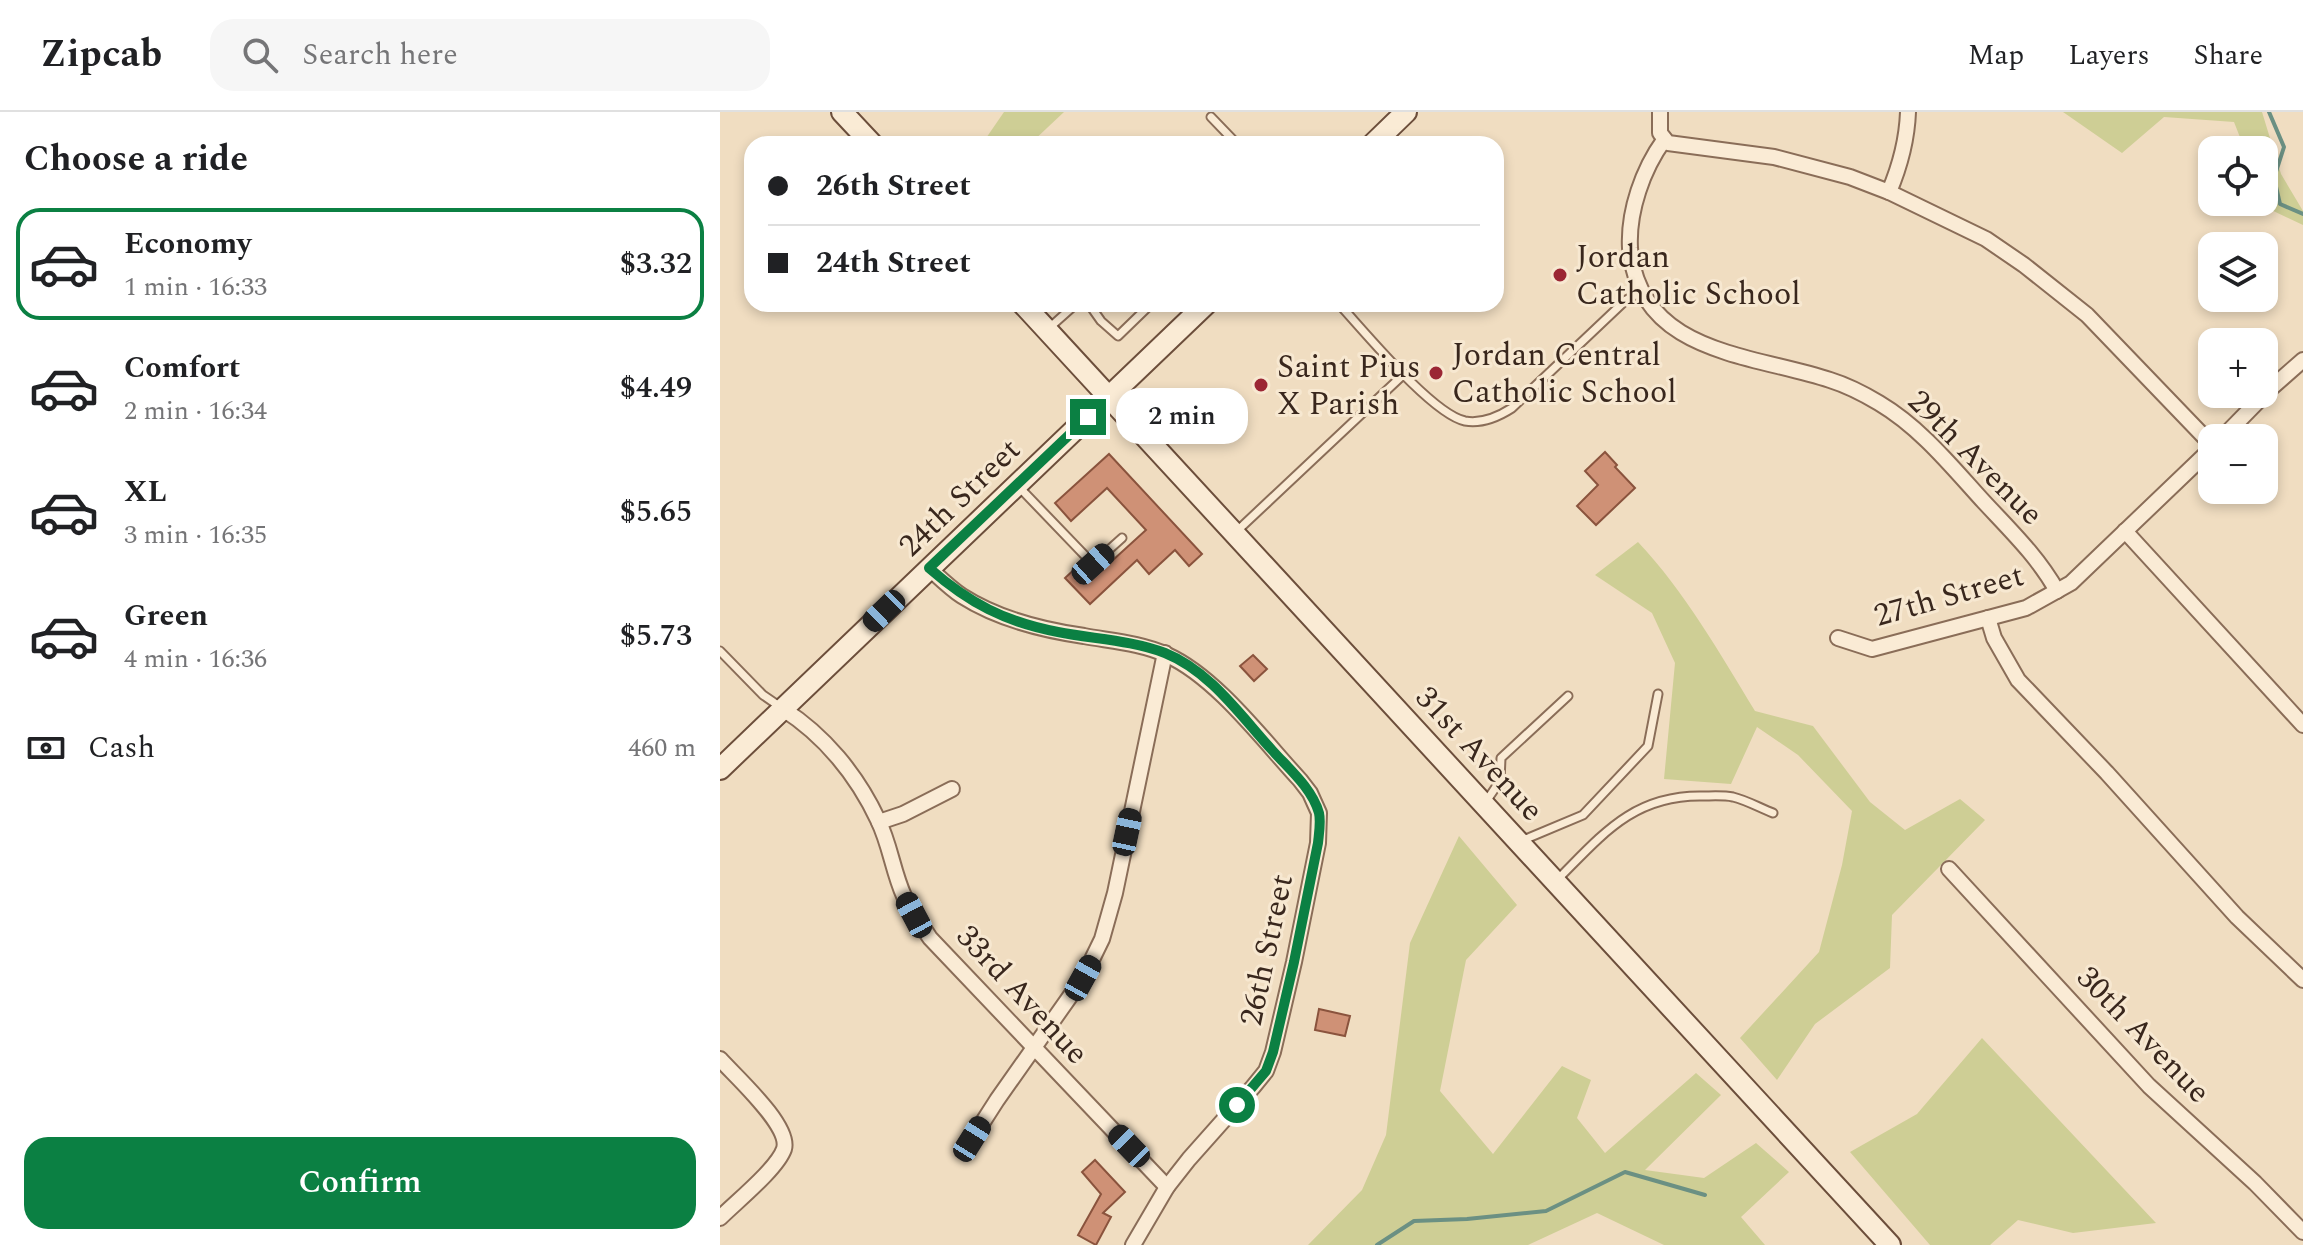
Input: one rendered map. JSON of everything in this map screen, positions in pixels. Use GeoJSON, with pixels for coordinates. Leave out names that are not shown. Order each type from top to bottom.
{"type":"FeatureCollection","features":[{"type":"Feature","properties":{"kind":"street"},"geometry":{"type":"LineString","coordinates":[[842,112],[864,136]]}},
{"type":"Feature","properties":{"kind":"street"},"geometry":{"type":"LineString","coordinates":[[1381,136],[1406,112]]}},
{"type":"Feature","properties":{"kind":"street"},"geometry":{"type":"LineString","coordinates":[[1660,112],[1660,133],[1664,140],[1675,146],[1774,157],[1850,177],[1889,192],[1986,239],[2070,300],[2104,331],[2198,431]]}},
{"type":"Feature","properties":{"kind":"street"},"geometry":{"type":"LineString","coordinates":[[1889,192],[1907,135],[1908,112]]}},
{"type":"Feature","properties":{"kind":"street","name":"29th Avenue"},"geometry":{"type":"LineString","coordinates":[[1664,140],[1650,162],[1632,219],[1631,258],[1634,274],[1652,308],[1673,328],[1699,343],[1834,381],[1901,418],[1920,433],[2034,556],[2057,591]]}},
{"type":"Feature","properties":{"kind":"street","name":"31st Avenue"},"geometry":{"type":"LineString","coordinates":[[1030,312],[1890,1245]]}},
{"type":"Feature","properties":{"kind":"street","name":"24th Street"},"geometry":{"type":"LineString","coordinates":[[720,769],[1194,312]]}},
{"type":"Feature","properties":{"kind":"street"},"geometry":{"type":"LineString","coordinates":[[2236,424],[2303,360]]}},
{"type":"Feature","properties":{"kind":"street","name":"27th Street"},"geometry":{"type":"LineString","coordinates":[[1838,638],[1872,649],[2026,608],[2071,583],[2198,460]]}},
{"type":"Feature","properties":{"kind":"street"},"geometry":{"type":"LineString","coordinates":[[2125,531],[2303,725]]}},
{"type":"Feature","properties":{"kind":"street"},"geometry":{"type":"LineString","coordinates":[[929,568],[963,597],[1007,618],[1039,628],[1134,644],[1165,653],[1110,916],[1093,960],[972,1139]]}},
{"type":"Feature","properties":{"kind":"street"},"geometry":{"type":"LineString","coordinates":[[1988,618],[2001,652],[2018,680],[2237,917],[2303,980]]}},
{"type":"Feature","properties":{"kind":"street","name":"26th Street"},"geometry":{"type":"LineString","coordinates":[[1133,1245],[1167,1187],[1266,1071],[1281,1025],[1318,843],[1319,813],[1300,780],[1227,700],[1191,667],[1165,653]]}},
{"type":"Feature","properties":{"kind":"street","name":"33rd Avenue"},"geometry":{"type":"LineString","coordinates":[[783,709],[818,736],[857,783],[879,822],[904,896],[930,938],[1167,1187]]}},
{"type":"Feature","properties":{"kind":"street"},"geometry":{"type":"LineString","coordinates":[[879,822],[903,814],[952,789]]}},
{"type":"Feature","properties":{"kind":"street","name":"30th Avenue"},"geometry":{"type":"LineString","coordinates":[[1949,869],[2119,1056],[2303,1232]]}},
{"type":"Feature","properties":{"kind":"street"},"geometry":{"type":"LineString","coordinates":[[720,1059],[778,1123],[785,1147],[772,1167],[720,1218]]}},
{"type":"Feature","properties":{"kind":"lane"},"geometry":{"type":"LineString","coordinates":[[1211,117],[1229,136]]}},
{"type":"Feature","properties":{"kind":"lane"},"geometry":{"type":"LineString","coordinates":[[1346,312],[1433,403],[1455,418],[1474,422],[1493,418],[1512,408],[1626,300],[1641,292]]}},
{"type":"Feature","properties":{"kind":"lane"},"geometry":{"type":"LineString","coordinates":[[1047,330],[1067,312]]}},
{"type":"Feature","properties":{"kind":"lane"},"geometry":{"type":"LineString","coordinates":[[1095,312],[1118,336],[1143,312]]}},
{"type":"Feature","properties":{"kind":"lane"},"geometry":{"type":"LineString","coordinates":[[1235,533],[1404,374]]}},
{"type":"Feature","properties":{"kind":"lane"},"geometry":{"type":"LineString","coordinates":[[1017,485],[1093,564],[1122,538]]}},
{"type":"Feature","properties":{"kind":"lane"},"geometry":{"type":"LineString","coordinates":[[720,651],[763,695],[783,709]]}},
{"type":"Feature","properties":{"kind":"lane"},"geometry":{"type":"LineString","coordinates":[[1519,842],[1583,815],[1648,746],[1658,694]]}},
{"type":"Feature","properties":{"kind":"lane"},"geometry":{"type":"LineString","coordinates":[[1484,804],[1500,781],[1501,758],[1568,696]]}},
{"type":"Feature","properties":{"kind":"lane"},"geometry":{"type":"LineString","coordinates":[[1556,882],[1629,813],[1656,801],[1686,796],[1732,797],[1773,813]]}},
{"type":"Feature","properties":{"kind":"green space"},"geometry":{"type":"Polygon","coordinates":[[[1004,112],[1064,112],[1038,136],[988,136],[1004,112]]]}},
{"type":"Feature","properties":{"kind":"green space"},"geometry":{"type":"Polygon","coordinates":[[[2063,112],[2262,112],[2269,136],[2240,136],[2234,122],[2164,117],[2122,153],[2063,112]]]}},
{"type":"Feature","properties":{"kind":"green space"},"geometry":{"type":"Polygon","coordinates":[[[2278,164],[2303,211],[2303,225],[2278,213],[2278,164]]]}},
{"type":"Feature","properties":{"kind":"green space"},"geometry":{"type":"Polygon","coordinates":[[[1638,542],[1686,602],[1755,711],[1813,726],[1870,802],[1905,830],[1960,799],[1985,820],[1892,915],[1890,968],[1815,1024],[1777,1080],[1740,1038],[1819,952],[1842,865],[1852,811],[1798,755],[1757,727],[1731,784],[1664,779],[1675,663],[1652,613],[1595,575],[1638,542]]]}},
{"type":"Feature","properties":{"kind":"green space"},"geometry":{"type":"Polygon","coordinates":[[[1459,836],[1517,905],[1466,960],[1440,1091],[1493,1154],[1562,1066],[1591,1080],[1577,1118],[1605,1153],[1696,1073],[1721,1095],[1645,1170],[1704,1178],[1756,1143],[1789,1172],[1741,1217],[1765,1245],[1664,1245],[1597,1213],[1528,1245],[1308,1245],[1362,1190],[1386,1135],[1410,943],[1459,836]]]}},
{"type":"Feature","properties":{"kind":"green space"},"geometry":{"type":"Polygon","coordinates":[[[1982,1038],[2156,1223],[2073,1233],[2018,1220],[1990,1245],[1930,1245],[1850,1152],[1917,1114],[1982,1038]]]}},
{"type":"Feature","properties":{"kind":"building"},"geometry":{"type":"Polygon","coordinates":[[[1605,452],[1635,488],[1596,525],[1577,506],[1598,485],[1585,471],[1605,452]]]}},
{"type":"Feature","properties":{"kind":"building"},"geometry":{"type":"Polygon","coordinates":[[[1109,454],[1202,554],[1189,566],[1175,550],[1149,574],[1137,560],[1090,604],[1065,578],[1078,566],[1091,580],[1146,530],[1107,488],[1071,521],[1055,503],[1109,454]]]}},
{"type":"Feature","properties":{"kind":"building"},"geometry":{"type":"Polygon","coordinates":[[[1253,655],[1267,669],[1254,681],[1240,666],[1253,655]]]}},
{"type":"Feature","properties":{"kind":"building"},"geometry":{"type":"Polygon","coordinates":[[[1319,1009],[1350,1016],[1345,1036],[1315,1030],[1319,1009]]]}},
{"type":"Feature","properties":{"kind":"building"},"geometry":{"type":"Polygon","coordinates":[[[1095,1160],[1125,1192],[1103,1213],[1111,1217],[1096,1245],[1078,1235],[1101,1194],[1082,1172],[1095,1160]]]}},
{"type":"Feature","properties":{"kind":"waterway"},"geometry":{"type":"LineString","coordinates":[[2269,112],[2284,147],[2274,178],[2280,204],[2303,214]]}},
{"type":"Feature","properties":{"kind":"waterway"},"geometry":{"type":"LineString","coordinates":[[1377,1245],[1414,1221],[1546,1211],[1625,1172],[1705,1195]]}},
{"type":"Feature","properties":{"kind":"place","name":"Jordan Catholic School"},"geometry":{"type":"Point","coordinates":[1560,275]}},
{"type":"Feature","properties":{"kind":"place","name":"Jordan Central Catholic School"},"geometry":{"type":"Point","coordinates":[1436,373]}},
{"type":"Feature","properties":{"kind":"place","name":"Saint Pius X Parish"},"geometry":{"type":"Point","coordinates":[1261,385]}},
{"type":"Feature","properties":{"kind":"route"},"geometry":{"type":"LineString","coordinates":[[1088,417],[929,568],[963,597],[1007,618],[1058,632],[1134,644],[1165,653],[1191,667],[1227,700],[1310,793],[1319,813],[1318,843],[1281,1025],[1266,1071],[1237,1105]]}}]}
